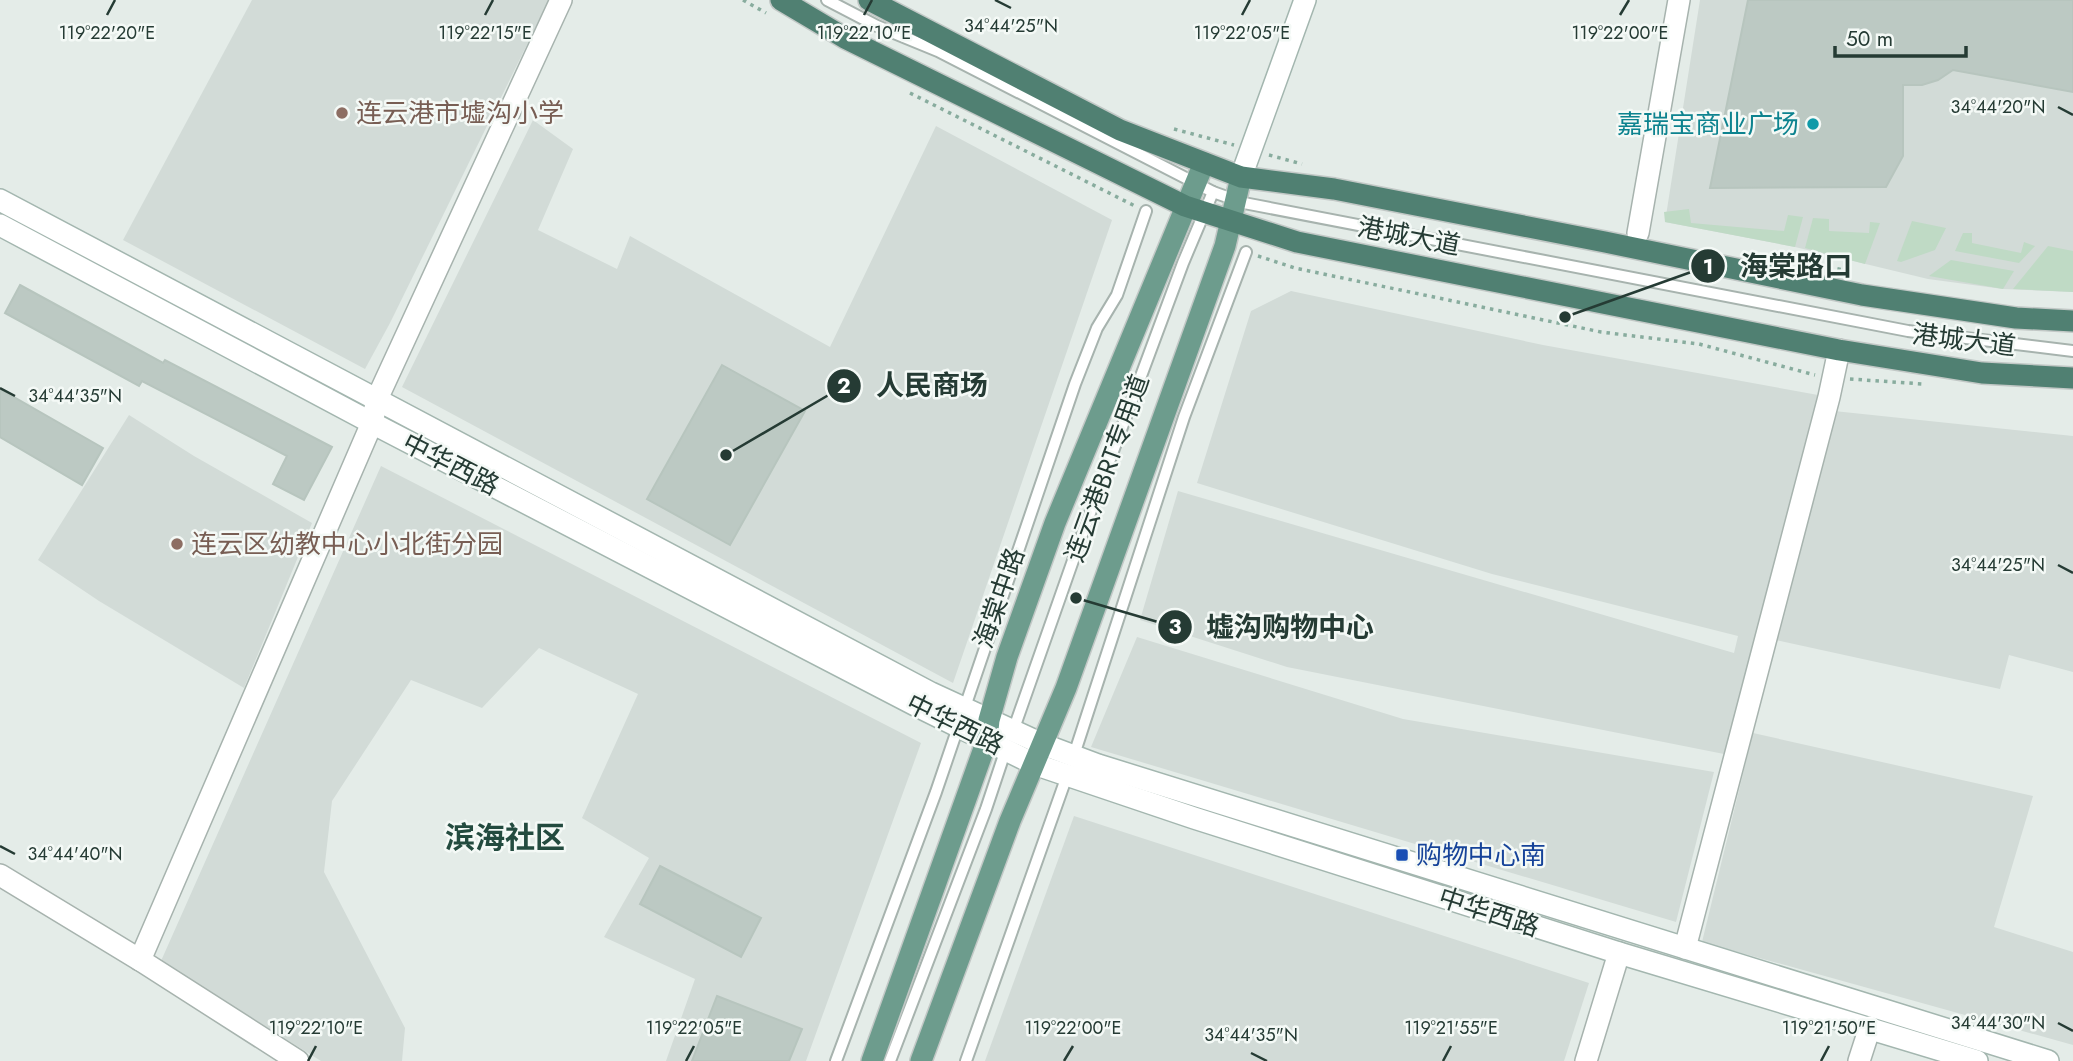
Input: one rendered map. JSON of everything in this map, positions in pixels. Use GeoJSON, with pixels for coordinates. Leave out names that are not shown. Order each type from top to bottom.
{"type":"FeatureCollection","features":[{"type":"Feature","properties":{"kind":"highway","name":"港城大道"},"geometry":{"type":"LineString","coordinates":[[781,0],[845,37],[1195,209],[1234,211],[1297,242],[1839,350],[1982,373],[2073,378]]}},
{"type":"Feature","properties":{"kind":"highway","name":"港城大道"},"geometry":{"type":"LineString","coordinates":[[869,0],[1120,130],[1241,177],[1335,189],[1862,295],[2016,317],[2073,321]]}},
{"type":"Feature","properties":{"kind":"main road"},"geometry":{"type":"LineString","coordinates":[[141,960],[372,423],[377,399],[561,0]]}},
{"type":"Feature","properties":{"kind":"main road"},"geometry":{"type":"LineString","coordinates":[[920,1061],[1010,821],[1071,676],[1225,246],[1241,177],[1305,0]]}},
{"type":"Feature","properties":{"kind":"main road"},"geometry":{"type":"LineString","coordinates":[[1638,233],[1679,0]]}},
{"type":"Feature","properties":{"kind":"main road","name":"海棠中路"},"geometry":{"type":"LineString","coordinates":[[872,1061],[988,730],[1007,657],[1055,523],[1204,188],[1204,163]]}},
{"type":"Feature","properties":{"kind":"main road"},"geometry":{"type":"LineString","coordinates":[[0,200],[919,686],[961,717]]}},
{"type":"Feature","properties":{"kind":"main road","name":"中华西路"},"geometry":{"type":"LineString","coordinates":[[0,225],[372,423],[1038,754],[1181,814],[1619,953],[1977,1061]]}},
{"type":"Feature","properties":{"kind":"main road"},"geometry":{"type":"LineString","coordinates":[[1685,948],[1839,350]]}},
{"type":"Feature","properties":{"kind":"main road"},"geometry":{"type":"LineString","coordinates":[[1071,766],[1685,948],[2048,1061]]}},
{"type":"Feature","properties":{"kind":"main road"},"geometry":{"type":"LineString","coordinates":[[0,875],[141,960],[298,1061]]}},
{"type":"Feature","properties":{"kind":"main road"},"geometry":{"type":"LineString","coordinates":[[1586,1061],[1619,953]]}},
{"type":"Feature","properties":{"kind":"main road"},"geometry":{"type":"LineString","coordinates":[[1859,1061],[1870,1027]]}},
{"type":"Feature","properties":{"kind":"lane"},"geometry":{"type":"LineString","coordinates":[[827,0],[877,26],[937,51],[1204,188],[1234,211],[1908,331],[2073,351]]}},
{"type":"Feature","properties":{"kind":"lane","name":"连云港BRT专用道"},"geometry":{"type":"LineString","coordinates":[[890,1061],[986,809],[1087,519],[1178,276],[1195,209]]}},
{"type":"Feature","properties":{"kind":"lane"},"geometry":{"type":"LineString","coordinates":[[836,1061],[936,792],[1075,384],[1097,328],[1117,295],[1146,211]]}},
{"type":"Feature","properties":{"kind":"lane"},"geometry":{"type":"LineString","coordinates":[[966,1061],[1071,766],[1185,417],[1246,252]]}},
{"type":"Feature","properties":{"kind":"path"},"geometry":{"type":"LineString","coordinates":[[1170,128],[1303,164]]}},
{"type":"Feature","properties":{"kind":"path"},"geometry":{"type":"LineString","coordinates":[[1794,260],[1845,271]]}},
{"type":"Feature","properties":{"kind":"shaded area","name":"连云港市墟沟小学"},"geometry":{"type":"Polygon","coordinates":[[[252,0],[549,0],[365,369],[123,240],[252,0]]]}},
{"type":"Feature","properties":{"kind":"shaded area","name":"嘉瑞宝商业广场"},"geometry":{"type":"Polygon","coordinates":[[[1700,0],[2073,0],[2073,292],[2003,289],[1928,279],[1795,247],[1665,222],[1700,0]]]}},
{"type":"Feature","properties":{"kind":"shaded area"},"geometry":{"type":"Polygon","coordinates":[[[533,120],[573,149],[538,230],[617,269],[630,236],[830,347],[936,126],[1112,220],[953,683],[402,387],[533,120]]]}},
{"type":"Feature","properties":{"kind":"shaded area"},"geometry":{"type":"Polygon","coordinates":[[[1291,291],[1543,345],[1829,397],[1734,756],[1287,667],[1140,620],[1178,491],[1734,653],[1738,636],[1492,574],[1197,483],[1251,311],[1291,291]]]}},
{"type":"Feature","properties":{"kind":"shaded area"},"geometry":{"type":"Polygon","coordinates":[[[1834,411],[2073,436],[2073,672],[2009,655],[2000,689],[1776,640],[1834,411]]]}},
{"type":"Feature","properties":{"kind":"shaded area"},"geometry":{"type":"Polygon","coordinates":[[[129,415],[194,456],[312,523],[244,688],[99,601],[38,560],[129,415]]]}},
{"type":"Feature","properties":{"kind":"shaded area"},"geometry":{"type":"Polygon","coordinates":[[[381,466],[921,743],[806,1061],[666,1061],[695,979],[604,937],[649,858],[582,818],[638,694],[539,648],[482,708],[411,680],[332,801],[324,872],[405,1028],[402,1061],[321,1061],[161,961],[381,466]]]}},
{"type":"Feature","properties":{"kind":"shaded area"},"geometry":{"type":"Polygon","coordinates":[[[1137,637],[1403,719],[1714,772],[1676,922],[1091,747],[1137,637]]]}},
{"type":"Feature","properties":{"kind":"shaded area"},"geometry":{"type":"Polygon","coordinates":[[[1753,733],[2033,796],[1994,927],[2073,952],[2073,1045],[1702,942],[1753,733]]]}},
{"type":"Feature","properties":{"kind":"shaded area"},"geometry":{"type":"Polygon","coordinates":[[[1074,816],[1589,983],[1564,1061],[985,1061],[1074,816]]]}},
{"type":"Feature","properties":{"kind":"green space"},"geometry":{"type":"Polygon","coordinates":[[[1689,209],[1691,223],[1784,231],[1788,215],[1803,217],[1795,247],[1665,222],[1664,212],[1689,209]]]}},
{"type":"Feature","properties":{"kind":"green space"},"geometry":{"type":"Polygon","coordinates":[[[1813,218],[1829,219],[1829,231],[1869,233],[1870,222],[1880,223],[1865,264],[1805,248],[1813,218]]]}},
{"type":"Feature","properties":{"kind":"green space"},"geometry":{"type":"Polygon","coordinates":[[[1912,221],[1946,228],[1935,250],[1897,261],[1912,221]]]}},
{"type":"Feature","properties":{"kind":"green space"},"geometry":{"type":"Polygon","coordinates":[[[1963,233],[1972,233],[1972,243],[2021,253],[2024,242],[2035,246],[2019,263],[1955,251],[1963,233]]]}},
{"type":"Feature","properties":{"kind":"green space"},"geometry":{"type":"Polygon","coordinates":[[[2048,246],[2073,251],[2073,292],[2013,289],[2048,246]]]}},
{"type":"Feature","properties":{"kind":"green space"},"geometry":{"type":"Polygon","coordinates":[[[1951,260],[2014,271],[2003,289],[1929,276],[1951,260]]]}},
{"type":"Feature","properties":{"kind":"building","name":"嘉瑞宝商业广场"},"geometry":{"type":"Polygon","coordinates":[[[1748,0],[2073,0],[2073,92],[1953,70],[1938,80],[1922,85],[1903,85],[1903,156],[1886,187],[1710,188],[1748,0]]]}},
{"type":"Feature","properties":{"kind":"building"},"geometry":{"type":"Polygon","coordinates":[[[20,285],[163,363],[165,360],[332,447],[304,500],[273,484],[287,456],[142,381],[139,386],[5,313],[20,285]]]}},
{"type":"Feature","properties":{"kind":"building"},"geometry":{"type":"Polygon","coordinates":[[[722,365],[805,411],[730,545],[647,499],[722,365]]]}},
{"type":"Feature","properties":{"kind":"building"},"geometry":{"type":"Polygon","coordinates":[[[0,389],[103,448],[82,485],[0,437],[0,389]]]}},
{"type":"Feature","properties":{"kind":"building"},"geometry":{"type":"Polygon","coordinates":[[[660,866],[761,918],[741,957],[640,904],[660,866]]]}},
{"type":"Feature","properties":{"kind":"building"},"geometry":{"type":"Polygon","coordinates":[[[717,996],[802,1029],[789,1061],[692,1061],[717,996]]]}},
{"type":"Feature","properties":{"kind":"place","name":"连云港市墟沟小学"},"geometry":{"type":"Point","coordinates":[342,113]}},
{"type":"Feature","properties":{"kind":"place","name":"嘉瑞宝商业广场"},"geometry":{"type":"Point","coordinates":[1813,124]}},
{"type":"Feature","properties":{"kind":"place","name":"海棠路口"},"geometry":{"type":"Point","coordinates":[1565,317]}},
{"type":"Feature","properties":{"kind":"place","name":"人民商场"},"geometry":{"type":"Point","coordinates":[726,455]}},
{"type":"Feature","properties":{"kind":"place","name":"连云区幼教中心小北街分园"},"geometry":{"type":"Point","coordinates":[177,544]}},
{"type":"Feature","properties":{"kind":"place","name":"墟沟购物中心"},"geometry":{"type":"Point","coordinates":[1076,598]}},
{"type":"Feature","properties":{"kind":"place","name":"购物中心南"},"geometry":{"type":"Point","coordinates":[1402,855]}},
{"type":"Feature","properties":{"kind":"district","name":"滨海社区"},"geometry":{"type":"Point","coordinates":[505,838]}}]}
